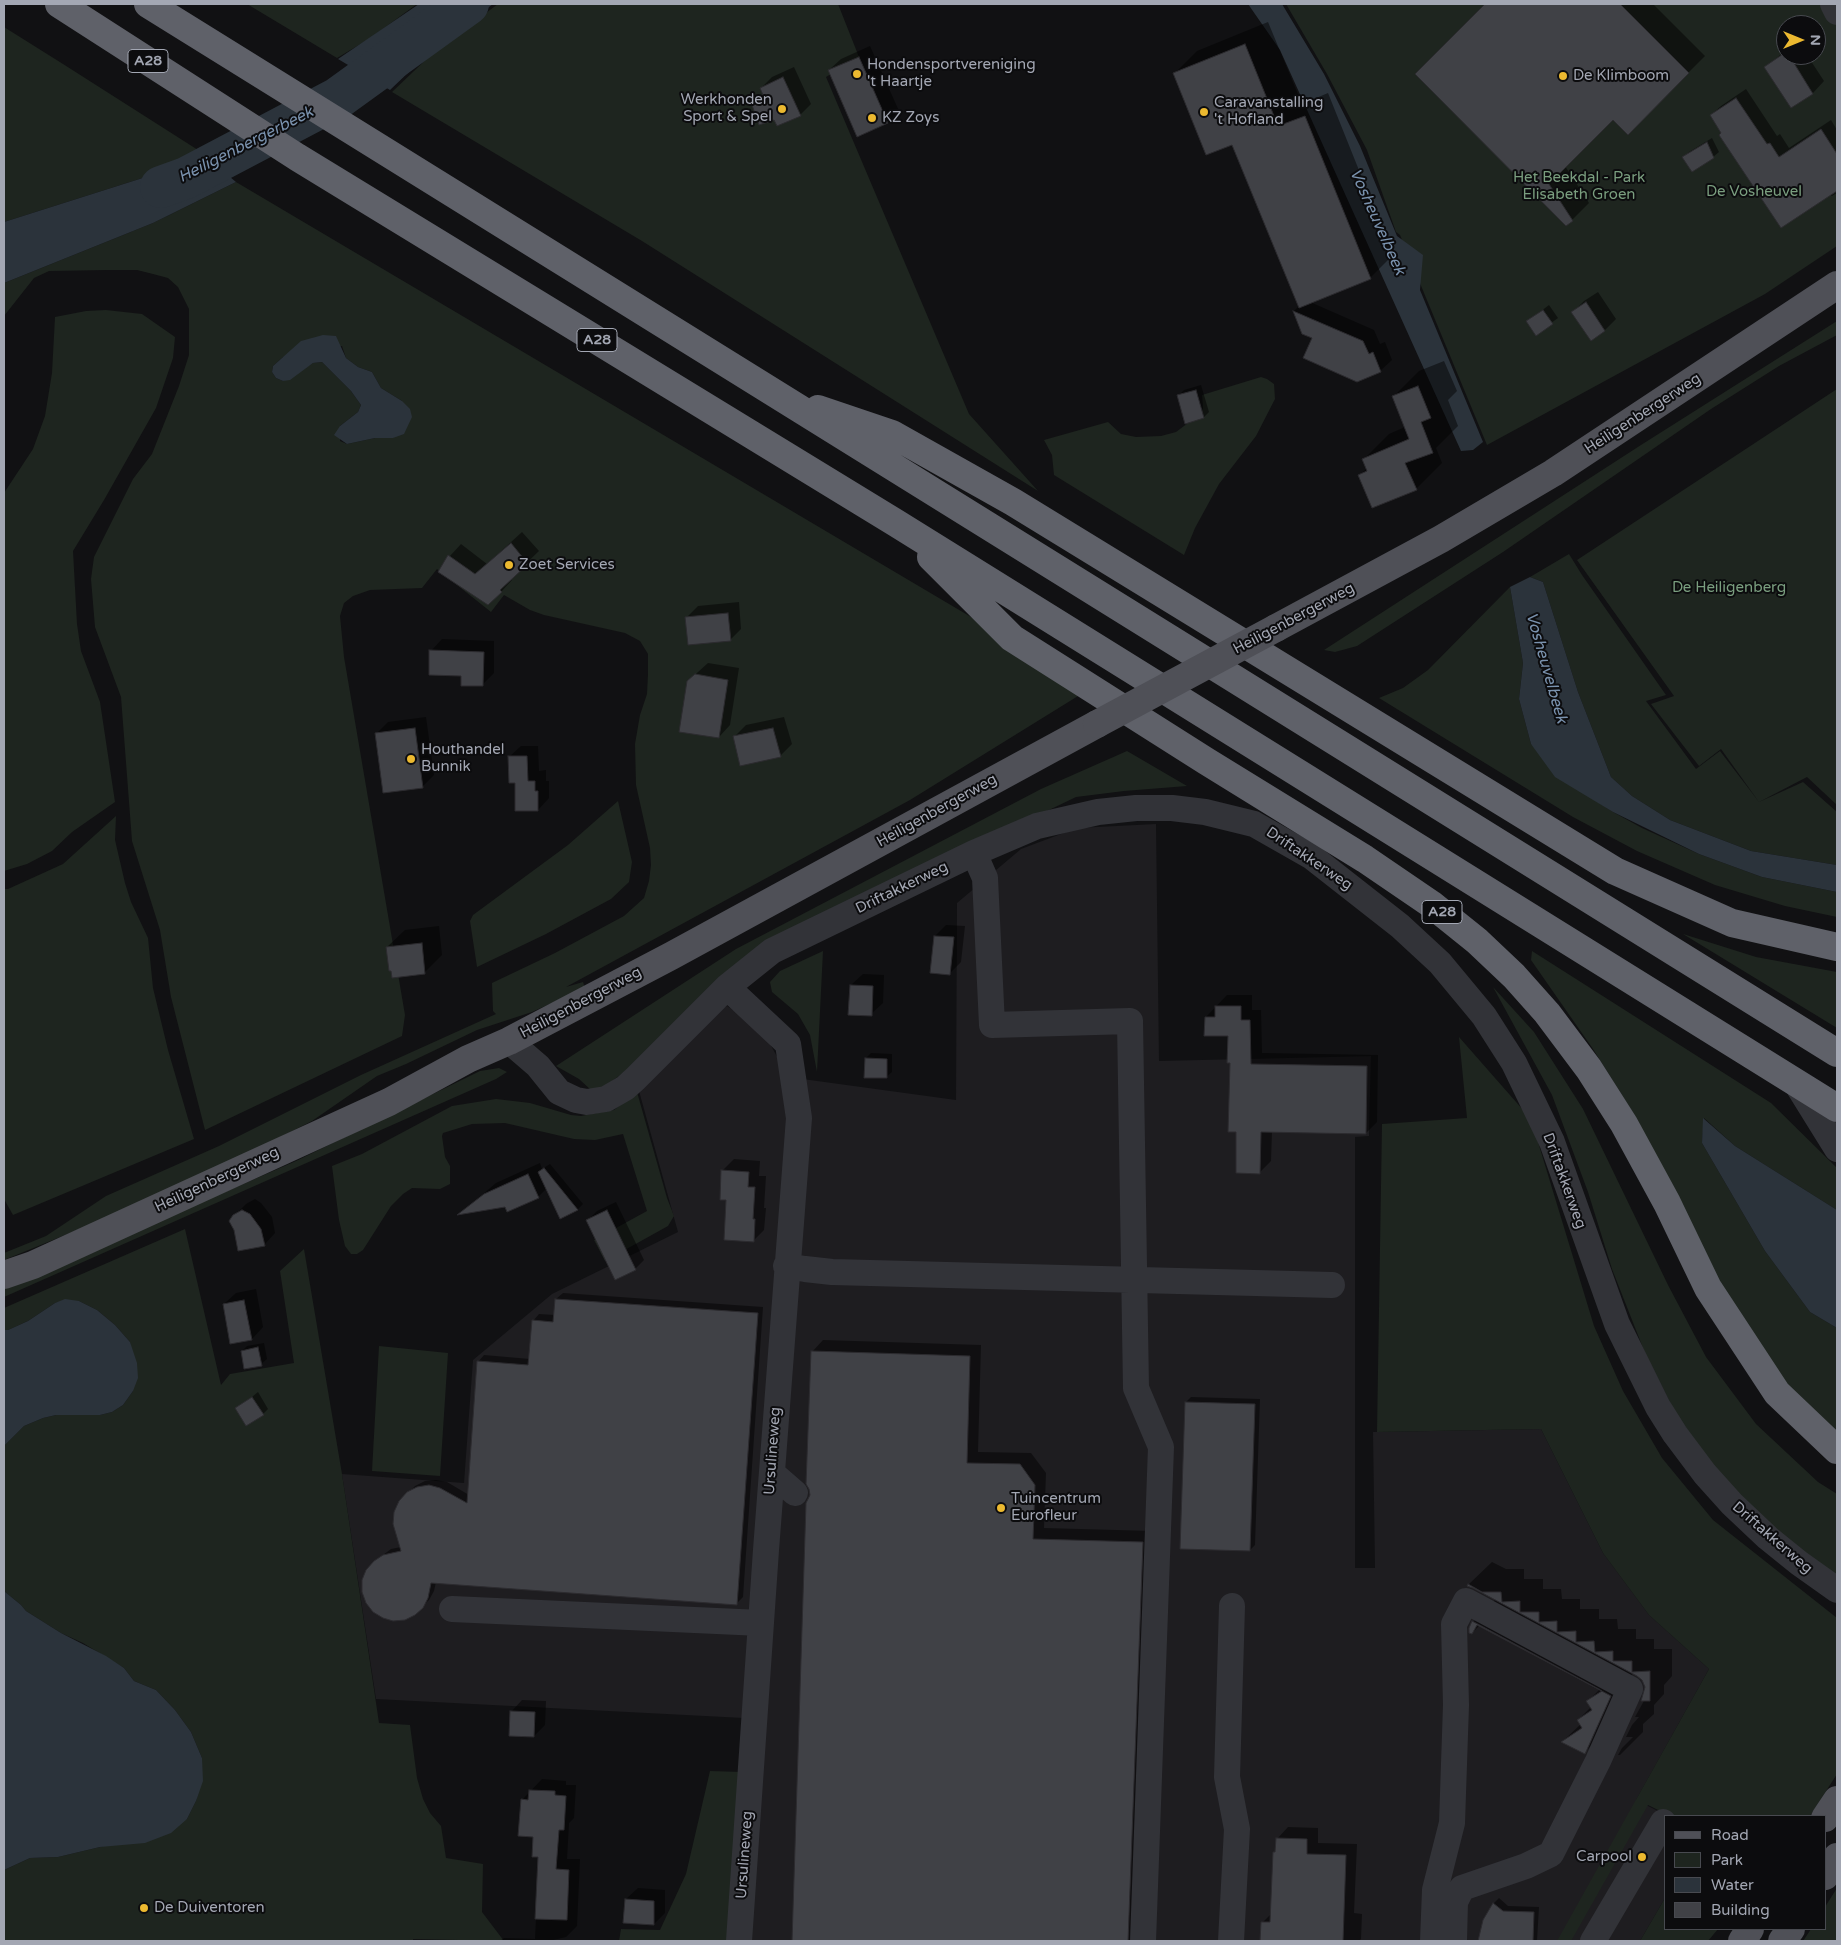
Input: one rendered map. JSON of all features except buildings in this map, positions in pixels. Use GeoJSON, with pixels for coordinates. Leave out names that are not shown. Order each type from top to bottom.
{"type":"FeatureCollection","features":[{"type":"Feature","properties":{"kind":"highway","name":"A28"},"geometry":{"type":"LineString","coordinates":[[59,4],[297,157],[896,522],[1837,1108]]}},
{"type":"Feature","properties":{"kind":"highway"},"geometry":{"type":"LineString","coordinates":[[148,4],[1837,1053]]}},
{"type":"Feature","properties":{"kind":"highway"},"geometry":{"type":"LineString","coordinates":[[774,394],[892,434],[1014,502],[1615,871],[1732,924],[1837,947]]}},
{"type":"Feature","properties":{"kind":"highway","name":"A28"},"geometry":{"type":"LineString","coordinates":[[896,522],[1012,638],[1206,761],[1366,859],[1431,904],[1477,940],[1514,976],[1547,1014],[1589,1069],[1624,1124],[1667,1203],[1708,1288],[1777,1393],[1837,1450]]}},
{"type":"Feature","properties":{"kind":"main road","name":"Heiligenbergerweg"},"geometry":{"type":"LineString","coordinates":[[4,1276],[33,1265],[389,1102],[468,1059],[509,1041],[671,956],[1441,539],[1553,473],[1837,285]]}},
{"type":"Feature","properties":{"kind":"main road"},"geometry":{"type":"LineString","coordinates":[[1826,1816],[1837,1800]]}},
{"type":"Feature","properties":{"kind":"main road"},"geometry":{"type":"LineString","coordinates":[[1826,1874],[1837,1857]]}},
{"type":"Feature","properties":{"kind":"main road"},"geometry":{"type":"LineString","coordinates":[[1742,1941],[1749,1930]]}},
{"type":"Feature","properties":{"kind":"main road"},"geometry":{"type":"LineString","coordinates":[[1782,1941],[1789,1930]]}},
{"type":"Feature","properties":{"kind":"street","name":"Driftakkerweg"},"geometry":{"type":"LineString","coordinates":[[509,1041],[538,1066],[558,1092],[576,1100],[597,1101],[614,1095],[630,1084],[727,987],[772,951],[974,853],[1036,826],[1098,812],[1136,808],[1172,808],[1205,812],[1242,820],[1265,829],[1312,857],[1400,926],[1440,963],[1484,1016],[1514,1063],[1552,1142],[1617,1324],[1650,1392],[1675,1434],[1705,1474],[1744,1516],[1798,1564],[1837,1590]]}},
{"type":"Feature","properties":{"kind":"street"},"geometry":{"type":"LineString","coordinates":[[974,853],[985,878],[992,1024],[1130,1021],[1136,1388],[1161,1447],[1143,1941]]}},
{"type":"Feature","properties":{"kind":"street","name":"Ursulineweg"},"geometry":{"type":"LineString","coordinates":[[727,987],[788,1044],[799,1118],[786,1266],[739,1941]]}},
{"type":"Feature","properties":{"kind":"street"},"geometry":{"type":"LineString","coordinates":[[1796,1083],[1837,1149]]}},
{"type":"Feature","properties":{"kind":"street"},"geometry":{"type":"LineString","coordinates":[[786,1266],[832,1272],[1332,1285]]}},
{"type":"Feature","properties":{"kind":"street"},"geometry":{"type":"LineString","coordinates":[[772,1474],[795,1493]]}},
{"type":"Feature","properties":{"kind":"street"},"geometry":{"type":"LineString","coordinates":[[1433,1941],[1434,1890],[1452,1823],[1456,1705],[1454,1624],[1466,1601],[1630,1689],[1598,1761],[1551,1854],[1526,1866],[1462,1888],[1455,1902],[1454,1941]]}},
{"type":"Feature","properties":{"kind":"street"},"geometry":{"type":"LineString","coordinates":[[1231,1941],[1238,1829],[1227,1777],[1232,1606]]}},
{"type":"Feature","properties":{"kind":"street"},"geometry":{"type":"LineString","coordinates":[[452,1609],[761,1622]]}},
{"type":"Feature","properties":{"kind":"street"},"geometry":{"type":"LineString","coordinates":[[1593,1941],[1663,1822]]}},
{"type":"Feature","properties":{"kind":"shaded area"},"geometry":{"type":"Polygon","coordinates":[[[1156,824],[1159,1061],[1371,1056],[1369,1136],[1355,1137],[1355,1568],[1375,1568],[1373,1432],[1541,1429],[1603,1553],[1649,1615],[1709,1669],[1636,1800],[1666,1815],[1664,1815],[1664,1900],[1640,1941],[748,1941],[763,1719],[376,1699],[342,1474],[464,1483],[473,1360],[552,1294],[678,1232],[639,1091],[710,1013],[727,1006],[761,1027],[788,1077],[956,1100],[957,903],[1021,849],[1077,828],[1156,824]]]}},
{"type":"Feature","properties":{"kind":"green space"},"geometry":{"type":"Polygon","coordinates":[[[247,4],[417,4],[369,39],[337,58],[247,4]]]}},
{"type":"Feature","properties":{"kind":"green space"},"geometry":{"type":"Polygon","coordinates":[[[498,4],[838,4],[859,57],[826,77],[969,414],[1038,491],[642,241],[392,92],[436,50],[498,4]]]}},
{"type":"Feature","properties":{"kind":"green space","name":"Het Beekdal - Park Elisabeth Groen"},"geometry":{"type":"Polygon","coordinates":[[[1286,4],[1837,4],[1837,246],[1765,294],[1487,445],[1400,235],[1396,232],[1367,150],[1327,74],[1286,4]]]}},
{"type":"Feature","properties":{"kind":"green space"},"geometry":{"type":"Polygon","coordinates":[[[4,27],[198,150],[152,175],[4,222],[4,27]]]}},
{"type":"Feature","properties":{"kind":"green space"},"geometry":{"type":"Polygon","coordinates":[[[236,182],[1091,688],[910,800],[566,987],[583,982],[585,988],[532,1012],[477,1030],[377,1076],[312,1121],[180,1188],[4,1260],[4,1253],[46,1236],[106,1196],[219,1146],[361,1075],[496,1014],[493,1011],[492,983],[555,953],[624,916],[644,898],[649,881],[651,865],[650,848],[636,785],[635,744],[640,715],[647,694],[648,674],[648,654],[640,641],[625,633],[544,615],[530,610],[504,595],[491,612],[437,569],[422,588],[370,590],[353,596],[344,603],[340,616],[344,657],[405,1015],[402,1036],[205,1130],[171,997],[160,930],[132,841],[121,697],[95,627],[91,579],[94,557],[133,479],[152,454],[179,386],[189,355],[189,309],[178,287],[168,278],[137,270],[49,271],[34,278],[4,316],[4,283],[153,223],[236,182]],[[342,346],[283,357],[273,366],[272,372],[276,378],[283,381],[313,363],[322,362],[351,391],[361,405],[358,412],[340,426],[340,441],[347,444],[375,438],[393,438],[402,401],[381,388],[372,372],[358,367],[346,358],[342,346]]]}},
{"type":"Feature","properties":{"kind":"green space"},"geometry":{"type":"Polygon","coordinates":[[[106,310],[142,314],[175,337],[173,358],[156,408],[73,551],[77,624],[81,651],[100,702],[115,802],[72,832],[52,851],[27,864],[4,871],[4,493],[33,449],[45,416],[52,373],[55,317],[86,311],[106,310]]]}},
{"type":"Feature","properties":{"kind":"green space"},"geometry":{"type":"Polygon","coordinates":[[[1837,321],[1837,335],[1779,366],[1711,409],[1503,552],[1357,646],[1335,652],[1324,650],[1641,445],[1837,321]]]}},
{"type":"Feature","properties":{"kind":"green space"},"geometry":{"type":"Polygon","coordinates":[[[1261,377],[1274,384],[1275,399],[1256,436],[1219,484],[1195,528],[1184,555],[1054,475],[1052,455],[1044,440],[1108,422],[1121,434],[1136,437],[1161,436],[1176,432],[1200,414],[1203,408],[1202,395],[1261,377]]]}},
{"type":"Feature","properties":{"kind":"green space","name":"De Heiligenberg"},"geometry":{"type":"Polygon","coordinates":[[[1837,389],[1837,805],[1807,777],[1759,802],[1721,749],[1699,766],[1651,704],[1674,696],[1577,560],[1837,389]]]}},
{"type":"Feature","properties":{"kind":"green space"},"geometry":{"type":"Polygon","coordinates":[[[1569,554],[1666,695],[1646,701],[1696,769],[1720,751],[1759,802],[1803,782],[1837,812],[1837,865],[1751,851],[1670,820],[1632,796],[1611,777],[1578,692],[1543,582],[1530,577],[1569,554]]]}},
{"type":"Feature","properties":{"kind":"green space"},"geometry":{"type":"Polygon","coordinates":[[[1510,587],[1523,663],[1519,699],[1531,744],[1576,788],[1642,828],[1699,854],[1762,877],[1837,892],[1837,917],[1785,906],[1715,885],[1637,851],[1573,817],[1379,698],[1403,688],[1428,670],[1510,587]]]}},
{"type":"Feature","properties":{"kind":"green space"},"geometry":{"type":"Polygon","coordinates":[[[1127,751],[1187,786],[1076,797],[829,916],[603,1088],[591,1090],[579,1079],[556,1066],[736,949],[1041,789],[1127,751]]]}},
{"type":"Feature","properties":{"kind":"green space"},"geometry":{"type":"Polygon","coordinates":[[[618,801],[632,862],[629,882],[611,899],[546,934],[477,967],[470,921],[473,915],[568,845],[618,801]]]}},
{"type":"Feature","properties":{"kind":"green space"},"geometry":{"type":"Polygon","coordinates":[[[116,816],[115,840],[125,883],[131,902],[148,938],[153,988],[168,1050],[194,1139],[13,1215],[4,1199],[4,889],[8,889],[63,864],[116,816]]]}},
{"type":"Feature","properties":{"kind":"green space"},"geometry":{"type":"Polygon","coordinates":[[[1683,934],[1756,957],[1837,972],[1837,1028],[1683,934]]]}},
{"type":"Feature","properties":{"kind":"green space"},"geometry":{"type":"Polygon","coordinates":[[[823,951],[817,1072],[810,1035],[798,1014],[772,992],[770,982],[780,971],[823,951]]]}},
{"type":"Feature","properties":{"kind":"green space"},"geometry":{"type":"Polygon","coordinates":[[[1532,951],[1771,1103],[1837,1168],[1837,1210],[1735,1146],[1704,1118],[1702,1143],[1765,1251],[1810,1312],[1837,1328],[1837,1442],[1781,1386],[1727,1304],[1637,1119],[1593,1049],[1531,960],[1532,951]]]}},
{"type":"Feature","properties":{"kind":"green space"},"geometry":{"type":"Polygon","coordinates":[[[1493,987],[1534,1032],[1583,1109],[1668,1285],[1706,1357],[1756,1424],[1818,1482],[1837,1494],[1837,1577],[1769,1526],[1719,1475],[1678,1418],[1645,1353],[1612,1269],[1588,1192],[1552,1095],[1493,987]]]}},
{"type":"Feature","properties":{"kind":"green space"},"geometry":{"type":"Polygon","coordinates":[[[1459,1037],[1531,1119],[1594,1326],[1623,1391],[1662,1458],[1713,1520],[1837,1618],[1837,1774],[1811,1815],[1668,1815],[1648,1805],[1571,1941],[1557,1941],[1709,1669],[1649,1615],[1603,1553],[1541,1429],[1377,1432],[1382,1124],[1467,1118],[1459,1037]]]}},
{"type":"Feature","properties":{"kind":"green space"},"geometry":{"type":"Polygon","coordinates":[[[499,1068],[507,1072],[496,1079],[4,1297],[4,1285],[64,1262],[296,1161],[480,1071],[499,1068]]]}},
{"type":"Feature","properties":{"kind":"green space"},"geometry":{"type":"Polygon","coordinates":[[[637,1092],[667,1198],[674,1216],[668,1226],[605,1261],[594,1240],[647,1211],[623,1134],[595,1140],[574,1139],[505,1123],[472,1124],[443,1133],[445,1157],[450,1166],[450,1184],[440,1189],[412,1188],[391,1206],[363,1250],[357,1254],[351,1254],[345,1246],[339,1220],[332,1166],[362,1154],[452,1106],[496,1099],[530,1103],[571,1115],[581,1116],[614,1110],[637,1092]]]}},
{"type":"Feature","properties":{"kind":"green space"},"geometry":{"type":"Polygon","coordinates":[[[185,1229],[221,1385],[230,1374],[294,1363],[280,1271],[304,1249],[342,1474],[379,1723],[410,1725],[417,1778],[423,1799],[430,1813],[441,1826],[446,1858],[483,1864],[482,1912],[504,1941],[413,1939],[413,1941],[4,1941],[4,1870],[30,1858],[58,1857],[100,1847],[187,1819],[196,1801],[202,1758],[191,1732],[175,1710],[156,1690],[134,1681],[124,1668],[26,1611],[4,1591],[4,1446],[24,1426],[43,1418],[56,1415],[100,1415],[112,1412],[123,1405],[133,1391],[130,1342],[115,1325],[97,1310],[79,1301],[55,1303],[28,1321],[4,1330],[4,1308],[185,1229]]]}},
{"type":"Feature","properties":{"kind":"green space"},"geometry":{"type":"Polygon","coordinates":[[[379,1346],[448,1353],[440,1476],[372,1471],[379,1346]]]}},
{"type":"Feature","properties":{"kind":"green space"},"geometry":{"type":"Polygon","coordinates":[[[710,1771],[742,1772],[729,1941],[619,1941],[621,1929],[660,1930],[686,1874],[710,1771]]]}},
{"type":"Feature","properties":{"kind":"green space"},"geometry":{"type":"Polygon","coordinates":[[[1837,1888],[1837,1941],[1803,1941],[1810,1930],[1826,1930],[1826,1905],[1837,1888]]]}},
{"type":"Feature","properties":{"kind":"green space"},"geometry":{"type":"Polygon","coordinates":[[[1664,1900],[1664,1930],[1717,1930],[1708,1941],[1640,1941],[1664,1900]]]}},
{"type":"Feature","properties":{"kind":"water"},"geometry":{"type":"Polygon","coordinates":[[[419,4],[493,4],[433,49],[390,90],[338,59],[419,4]]]}},
{"type":"Feature","properties":{"kind":"water","name":"Vosheuvelbeek"},"geometry":{"type":"Polygon","coordinates":[[[1248,4],[1282,4],[1324,74],[1360,146],[1397,236],[1423,255],[1420,290],[1483,442],[1473,450],[1461,451],[1280,50],[1248,4]]]}},
{"type":"Feature","properties":{"kind":"water"},"geometry":{"type":"Polygon","coordinates":[[[198,150],[236,182],[153,223],[4,283],[4,222],[152,175],[198,150]]]}},
{"type":"Feature","properties":{"kind":"water"},"geometry":{"type":"Polygon","coordinates":[[[323,335],[336,336],[346,358],[358,367],[372,372],[381,388],[402,401],[410,409],[412,417],[404,434],[393,438],[375,438],[347,444],[334,435],[340,426],[358,412],[361,405],[351,391],[322,362],[313,363],[290,380],[283,381],[276,378],[272,372],[273,366],[301,341],[323,335]]]}},
{"type":"Feature","properties":{"kind":"water","name":"Vosheuvelbeek"},"geometry":{"type":"Polygon","coordinates":[[[1530,577],[1543,582],[1578,692],[1611,777],[1632,796],[1670,820],[1751,851],[1837,865],[1837,892],[1762,877],[1699,854],[1613,812],[1555,777],[1531,744],[1519,699],[1523,663],[1510,587],[1530,577]]]}},
{"type":"Feature","properties":{"kind":"water"},"geometry":{"type":"Polygon","coordinates":[[[1703,1118],[1735,1146],[1837,1210],[1837,1328],[1810,1312],[1765,1251],[1702,1143],[1703,1118]]]}},
{"type":"Feature","properties":{"kind":"water"},"geometry":{"type":"Polygon","coordinates":[[[65,1299],[79,1301],[97,1310],[115,1325],[130,1342],[137,1363],[138,1378],[133,1391],[123,1405],[112,1412],[100,1415],[56,1415],[43,1418],[24,1426],[4,1446],[4,1330],[28,1321],[55,1303],[65,1299]]]}},
{"type":"Feature","properties":{"kind":"water"},"geometry":{"type":"Polygon","coordinates":[[[4,1591],[26,1611],[61,1633],[106,1656],[124,1668],[134,1681],[156,1690],[175,1710],[191,1732],[202,1758],[203,1781],[187,1819],[171,1833],[145,1843],[100,1847],[58,1857],[30,1858],[4,1870],[4,1591]]]}},
{"type":"Feature","properties":{"kind":"waterway","name":"Heiligenbergerbeek"},"geometry":{"type":"LineString","coordinates":[[161,187],[186,178],[338,98],[468,4]]}},
{"type":"Feature","properties":{"kind":"place","name":"Hondensportvereniging 't Haartje"},"geometry":{"type":"Point","coordinates":[857,74]}},
{"type":"Feature","properties":{"kind":"place","name":"De Klimboom"},"geometry":{"type":"Point","coordinates":[1563,76]}},
{"type":"Feature","properties":{"kind":"place","name":"Werkhonden Sport & Spel"},"geometry":{"type":"Point","coordinates":[782,109]}},
{"type":"Feature","properties":{"kind":"place","name":"Caravanstalling 't Hofland"},"geometry":{"type":"Point","coordinates":[1204,112]}},
{"type":"Feature","properties":{"kind":"place","name":"KZ Zoys"},"geometry":{"type":"Point","coordinates":[872,118]}},
{"type":"Feature","properties":{"kind":"place","name":"Zoet Services"},"geometry":{"type":"Point","coordinates":[509,565]}},
{"type":"Feature","properties":{"kind":"place","name":"Houthandel Bunnik"},"geometry":{"type":"Point","coordinates":[411,759]}},
{"type":"Feature","properties":{"kind":"place","name":"Tuincentrum Eurofleur"},"geometry":{"type":"Point","coordinates":[1001,1508]}},
{"type":"Feature","properties":{"kind":"place","name":"Carpool"},"geometry":{"type":"Point","coordinates":[1642,1857]}},
{"type":"Feature","properties":{"kind":"place","name":"De Duiventoren"},"geometry":{"type":"Point","coordinates":[144,1908]}},
{"type":"Feature","properties":{"kind":"park label","name":"De Vosheuvel"},"geometry":{"type":"Point","coordinates":[1754,192]}}]}
